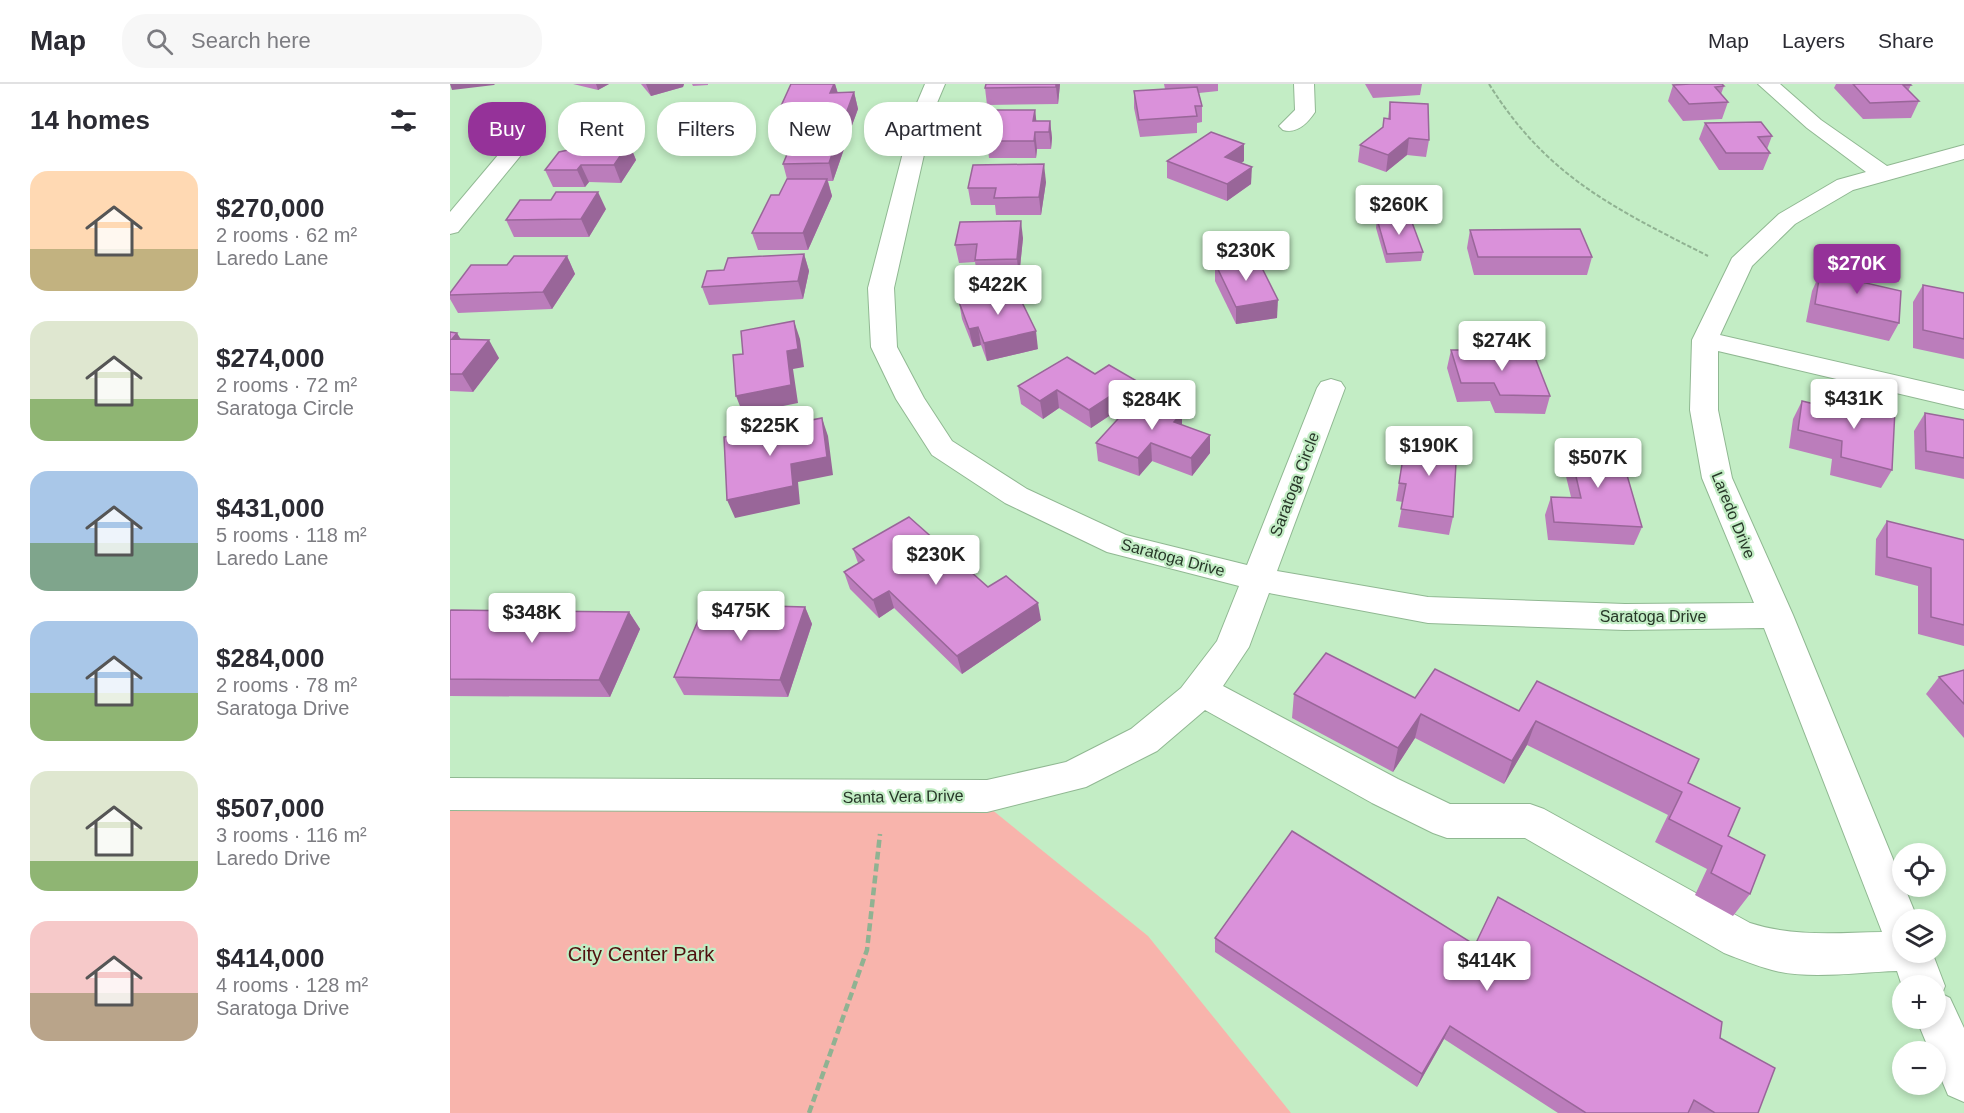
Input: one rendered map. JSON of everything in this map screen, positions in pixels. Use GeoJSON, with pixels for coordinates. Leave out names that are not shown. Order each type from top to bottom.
{"type":"FeatureCollection","features":[{"type":"Feature","properties":{"kind":"street","name":"Saratoga Drive"},"geometry":{"type":"LineString","coordinates":[[935,84],[924,110],[881,288],[884,347],[923,419],[942,448],[1026,500],[1118,544],[1257,579],[1428,609],[1625,617],[1776,615]]}},
{"type":"Feature","properties":{"kind":"street"},"geometry":{"type":"LineString","coordinates":[[1290,126],[1305,112],[1304,84]]}},
{"type":"Feature","properties":{"kind":"street"},"geometry":{"type":"LineString","coordinates":[[1768,84],[1814,124],[1883,174]]}},
{"type":"Feature","properties":{"kind":"street","name":"Laredo Drive"},"geometry":{"type":"LineString","coordinates":[[1894,909],[1776,615],[1717,478],[1704,410],[1705,340],[1741,263],[1795,213],[1845,185],[1964,152]]}},
{"type":"Feature","properties":{"kind":"street"},"geometry":{"type":"LineString","coordinates":[[450,227],[509,156]]}},
{"type":"Feature","properties":{"kind":"street"},"geometry":{"type":"LineString","coordinates":[[1705,340],[1964,400]]}},
{"type":"Feature","properties":{"kind":"street","name":"Saratoga Circle"},"geometry":{"type":"LineString","coordinates":[[1257,579],[1331,388]]}},
{"type":"Feature","properties":{"kind":"street","name":"Santa Vera Drive"},"geometry":{"type":"LineString","coordinates":[[450,794],[987,796],[1073,776],[1144,740],[1200,690],[1232,647],[1257,579]]}},
{"type":"Feature","properties":{"kind":"street"},"geometry":{"type":"LineString","coordinates":[[1200,690],[1385,791],[1447,821],[1530,821],[1739,939],[1774,951],[1805,954],[1892,951]]}},
{"type":"Feature","properties":{"kind":"street"},"geometry":{"type":"LineString","coordinates":[[1942,1029],[1964,1079]]}},
{"type":"Feature","properties":{"kind":"path"},"geometry":{"type":"LineString","coordinates":[[1489,84],[1514,126],[1549,163],[1588,192],[1737,271]]}},
{"type":"Feature","properties":{"kind":"path"},"geometry":{"type":"LineString","coordinates":[[809,1113],[867,950],[884,797]]}},
{"type":"Feature","properties":{"kind":"green space","name":"City Center Park"},"geometry":{"type":"Polygon","coordinates":[[[450,794],[975,796],[1148,936],[1291,1113],[450,1113],[450,794]]]}},
{"type":"Feature","properties":{"kind":"building"},"geometry":{"type":"Polygon","coordinates":[[[791,84],[834,84],[830,93],[854,92],[850,102],[783,102],[791,84]]]}},
{"type":"Feature","properties":{"kind":"building"},"geometry":{"type":"Polygon","coordinates":[[[986,84],[1056,84],[1056,87],[985,88],[986,84]]]}},
{"type":"Feature","properties":{"kind":"building"},"geometry":{"type":"Polygon","coordinates":[[[1722,84],[1724,86],[1715,87],[1728,102],[1689,104],[1673,85],[1722,84]]]}},
{"type":"Feature","properties":{"kind":"building"},"geometry":{"type":"Polygon","coordinates":[[[1853,84],[1910,84],[1903,85],[1919,101],[1870,103],[1853,84]]]}},
{"type":"Feature","properties":{"kind":"building"},"geometry":{"type":"Polygon","coordinates":[[[1197,87],[1202,106],[1195,106],[1197,116],[1139,120],[1134,91],[1197,87]]]}},
{"type":"Feature","properties":{"kind":"building"},"geometry":{"type":"Polygon","coordinates":[[[1390,102],[1428,104],[1429,140],[1409,138],[1388,155],[1360,145],[1383,127],[1384,118],[1390,119],[1390,102]]]}},
{"type":"Feature","properties":{"kind":"building"},"geometry":{"type":"Polygon","coordinates":[[[1003,110],[1035,110],[1033,121],[1050,121],[1049,132],[1035,132],[1034,141],[1003,141],[1003,110]]]}},
{"type":"Feature","properties":{"kind":"building"},"geometry":{"type":"Polygon","coordinates":[[[1761,122],[1772,136],[1758,137],[1770,153],[1726,153],[1705,123],[1761,122]]]}},
{"type":"Feature","properties":{"kind":"building"},"geometry":{"type":"Polygon","coordinates":[[[1211,132],[1244,144],[1225,157],[1252,167],[1227,184],[1167,161],[1211,132]]]}},
{"type":"Feature","properties":{"kind":"building"},"geometry":{"type":"Polygon","coordinates":[[[558,153],[558,156],[620,156],[614,165],[581,165],[577,170],[545,170],[558,153]]]}},
{"type":"Feature","properties":{"kind":"building"},"geometry":{"type":"Polygon","coordinates":[[[786,156],[831,156],[829,163],[783,164],[786,156]]]}},
{"type":"Feature","properties":{"kind":"building"},"geometry":{"type":"Polygon","coordinates":[[[1044,164],[1039,197],[994,198],[996,188],[968,188],[973,165],[1044,164]]]}},
{"type":"Feature","properties":{"kind":"building"},"geometry":{"type":"Polygon","coordinates":[[[787,179],[827,179],[803,233],[752,233],[771,195],[779,195],[787,179]]]}},
{"type":"Feature","properties":{"kind":"building"},"geometry":{"type":"Polygon","coordinates":[[[556,192],[598,192],[581,219],[506,220],[520,200],[551,200],[556,192]]]}},
{"type":"Feature","properties":{"kind":"building"},"geometry":{"type":"Polygon","coordinates":[[[1410,217],[1423,252],[1387,254],[1377,219],[1410,217]]]}},
{"type":"Feature","properties":{"kind":"building"},"geometry":{"type":"Polygon","coordinates":[[[1021,221],[1017,259],[975,260],[977,244],[955,245],[960,222],[1021,221]]]}},
{"type":"Feature","properties":{"kind":"building"},"geometry":{"type":"Polygon","coordinates":[[[1580,229],[1592,257],[1478,257],[1470,230],[1580,229]]]}},
{"type":"Feature","properties":{"kind":"building"},"geometry":{"type":"Polygon","coordinates":[[[804,254],[798,281],[702,287],[707,271],[724,270],[728,258],[804,254]]]}},
{"type":"Feature","properties":{"kind":"building"},"geometry":{"type":"Polygon","coordinates":[[[514,256],[567,256],[543,292],[450,295],[471,265],[507,265],[514,256]]]}},
{"type":"Feature","properties":{"kind":"building"},"geometry":{"type":"Polygon","coordinates":[[[1256,256],[1278,300],[1236,307],[1215,263],[1256,256]]]}},
{"type":"Feature","properties":{"kind":"building"},"geometry":{"type":"Polygon","coordinates":[[[1830,265],[1858,270],[1857,281],[1901,291],[1899,323],[1815,304],[1820,273],[1829,274],[1830,265]]]}},
{"type":"Feature","properties":{"kind":"building"},"geometry":{"type":"Polygon","coordinates":[[[1923,285],[1964,293],[1964,339],[1923,330],[1923,285]]]}},
{"type":"Feature","properties":{"kind":"building"},"geometry":{"type":"Polygon","coordinates":[[[1016,290],[1036,331],[984,343],[978,327],[969,329],[959,302],[1016,290]]]}},
{"type":"Feature","properties":{"kind":"building"},"geometry":{"type":"Polygon","coordinates":[[[794,321],[798,349],[787,351],[791,385],[736,396],[733,355],[743,354],[741,331],[794,321]]]}},
{"type":"Feature","properties":{"kind":"building"},"geometry":{"type":"Polygon","coordinates":[[[450,332],[457,333],[452,339],[489,340],[462,374],[450,374],[450,332]]]}},
{"type":"Feature","properties":{"kind":"building"},"geometry":{"type":"Polygon","coordinates":[[[1451,350],[1482,350],[1484,355],[1534,355],[1550,396],[1500,395],[1494,383],[1461,383],[1451,350]]]}},
{"type":"Feature","properties":{"kind":"building"},"geometry":{"type":"Polygon","coordinates":[[[1067,357],[1095,374],[1109,365],[1135,380],[1089,410],[1057,390],[1040,401],[1018,386],[1067,357]]]}},
{"type":"Feature","properties":{"kind":"building"},"geometry":{"type":"Polygon","coordinates":[[[1845,397],[1895,409],[1892,470],[1841,457],[1842,441],[1798,430],[1802,401],[1843,411],[1845,397]]]}},
{"type":"Feature","properties":{"kind":"building"},"geometry":{"type":"Polygon","coordinates":[[[1137,398],[1182,413],[1174,422],[1210,435],[1191,458],[1151,443],[1138,458],[1096,443],[1137,398]]]}},
{"type":"Feature","properties":{"kind":"building"},"geometry":{"type":"Polygon","coordinates":[[[1925,413],[1964,420],[1964,458],[1926,451],[1925,413]]]}},
{"type":"Feature","properties":{"kind":"building"},"geometry":{"type":"Polygon","coordinates":[[[822,418],[827,457],[791,464],[793,486],[727,500],[724,437],[822,418]]]}},
{"type":"Feature","properties":{"kind":"building"},"geometry":{"type":"Polygon","coordinates":[[[1406,439],[1457,445],[1453,517],[1401,509],[1406,484],[1399,483],[1406,439]]]}},
{"type":"Feature","properties":{"kind":"building"},"geometry":{"type":"Polygon","coordinates":[[[1568,442],[1618,444],[1642,527],[1554,522],[1551,497],[1581,498],[1568,442]]]}},
{"type":"Feature","properties":{"kind":"building"},"geometry":{"type":"Polygon","coordinates":[[[909,517],[988,587],[1006,576],[1038,603],[957,656],[889,591],[873,600],[844,572],[864,560],[853,549],[909,517]]]}},
{"type":"Feature","properties":{"kind":"building"},"geometry":{"type":"Polygon","coordinates":[[[1887,521],[1964,540],[1964,625],[1931,617],[1931,568],[1887,557],[1887,521]]]}},
{"type":"Feature","properties":{"kind":"building"},"geometry":{"type":"Polygon","coordinates":[[[705,604],[805,607],[780,680],[674,677],[705,604]]]}},
{"type":"Feature","properties":{"kind":"building"},"geometry":{"type":"Polygon","coordinates":[[[451,610],[629,612],[599,680],[450,679],[451,610]]]}},
{"type":"Feature","properties":{"kind":"building"},"geometry":{"type":"Polygon","coordinates":[[[1326,653],[1415,698],[1435,669],[1519,711],[1537,681],[1699,759],[1688,783],[1740,808],[1728,836],[1765,855],[1750,894],[1711,873],[1722,846],[1669,819],[1682,792],[1536,721],[1512,761],[1421,714],[1398,748],[1294,694],[1326,653]]]}},
{"type":"Feature","properties":{"kind":"building"},"geometry":{"type":"Polygon","coordinates":[[[1964,670],[1964,704],[1939,677],[1964,670]]]}},
{"type":"Feature","properties":{"kind":"building"},"geometry":{"type":"Polygon","coordinates":[[[1292,831],[1475,945],[1498,897],[1722,1022],[1720,1038],[1775,1068],[1758,1113],[1715,1113],[1694,1100],[1688,1113],[1586,1113],[1450,1026],[1422,1074],[1215,938],[1292,831]]]}}]}
